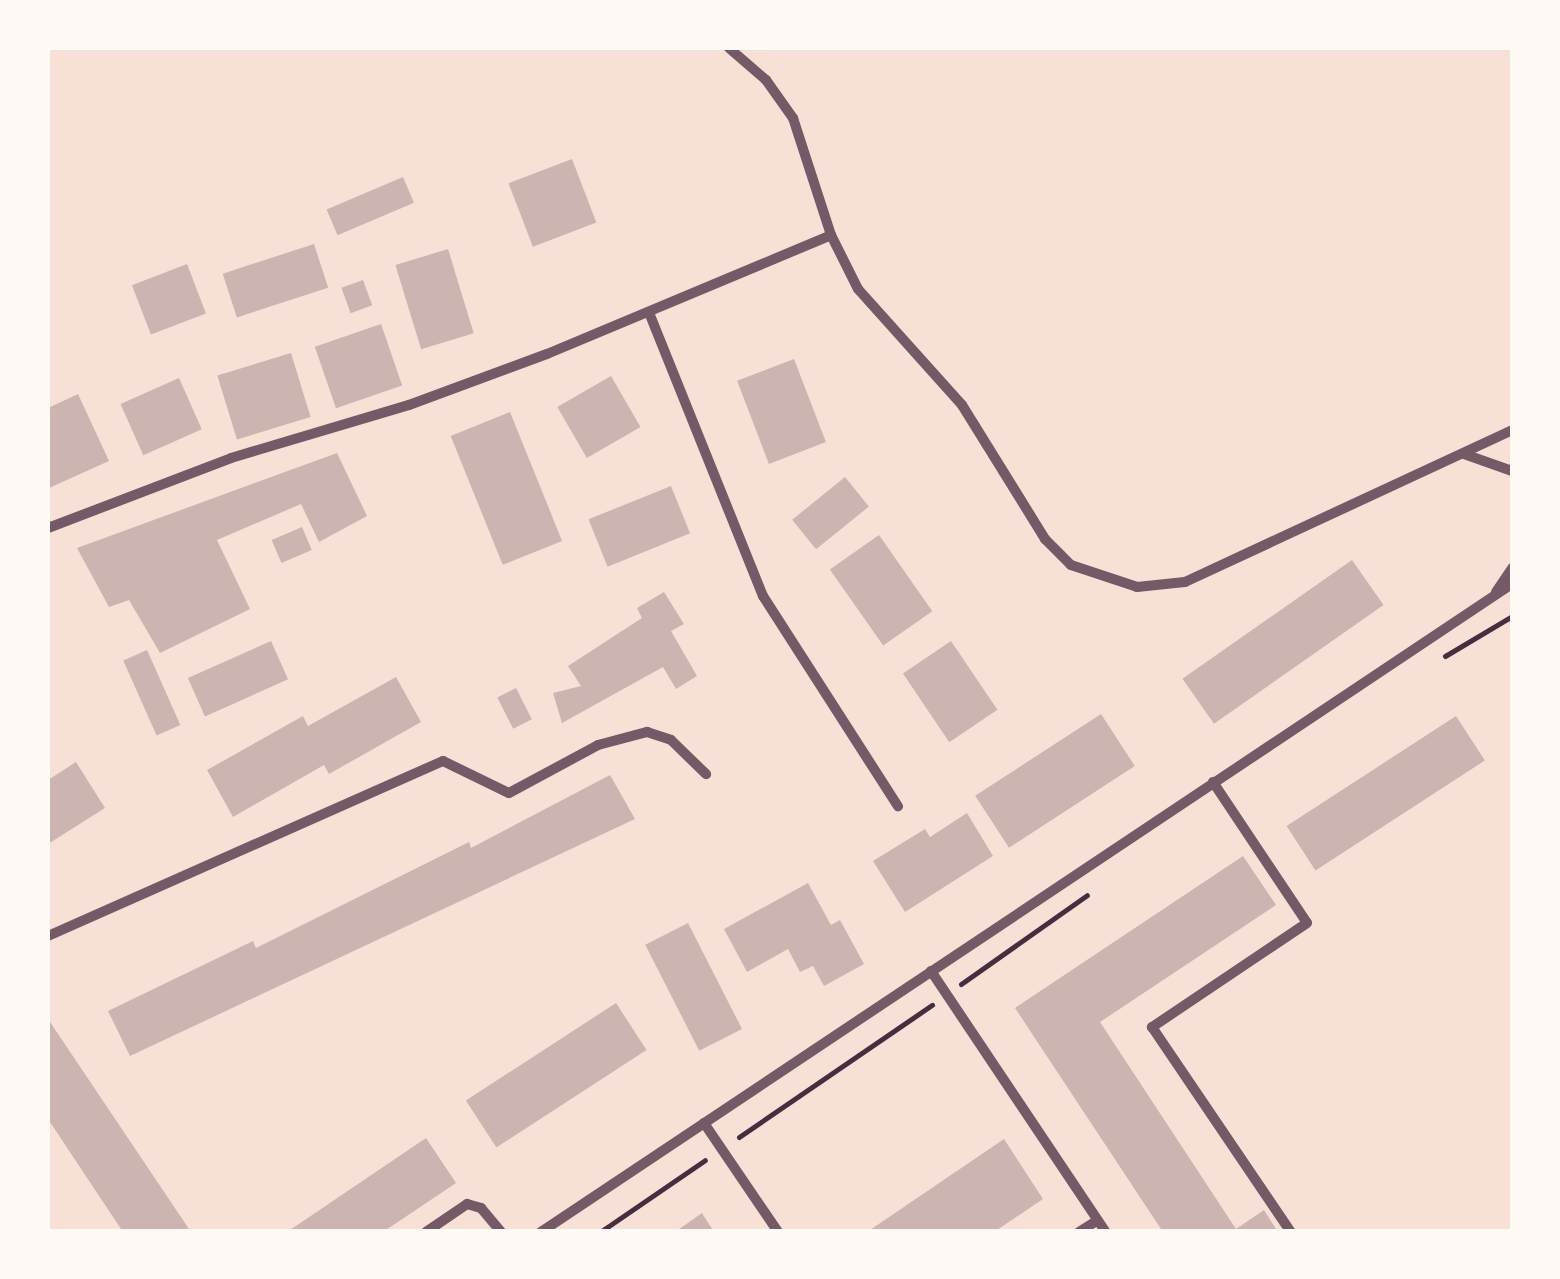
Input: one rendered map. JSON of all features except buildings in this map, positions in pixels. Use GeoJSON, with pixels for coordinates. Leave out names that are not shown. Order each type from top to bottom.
{"type":"FeatureCollection","features":[{"type":"Feature","properties":{"kind":"street"},"geometry":{"type":"LineString","coordinates":[[729,48],[766,80],[793,118],[831,235],[858,289],[962,404],[1050,546],[1104,580],[1138,587],[1185,582],[1464,454],[1484,438],[1512,430]]}},
{"type":"Feature","properties":{"kind":"street"},"geometry":{"type":"LineString","coordinates":[[48,528],[232,458],[409,405],[547,354],[650,315],[831,235]]}},
{"type":"Feature","properties":{"kind":"street"},"geometry":{"type":"LineString","coordinates":[[650,315],[763,596],[898,806]]}},
{"type":"Feature","properties":{"kind":"street"},"geometry":{"type":"LineString","coordinates":[[1464,454],[1512,471]]}},
{"type":"Feature","properties":{"kind":"street"},"geometry":{"type":"LineString","coordinates":[[1495,593],[1512,568]]}},
{"type":"Feature","properties":{"kind":"street"},"geometry":{"type":"LineString","coordinates":[[541,1232],[1512,584]]}},
{"type":"Feature","properties":{"kind":"street"},"geometry":{"type":"LineString","coordinates":[[48,936],[443,761],[509,792],[598,746],[647,732],[671,740],[706,774]]}},
{"type":"Feature","properties":{"kind":"street"},"geometry":{"type":"LineString","coordinates":[[1213,782],[1307,923],[1152,1026],[1291,1232]]}},
{"type":"Feature","properties":{"kind":"street"},"geometry":{"type":"LineString","coordinates":[[930,970],[1106,1232]]}},
{"type":"Feature","properties":{"kind":"street"},"geometry":{"type":"LineString","coordinates":[[704,1124],[778,1232]]}},
{"type":"Feature","properties":{"kind":"street"},"geometry":{"type":"LineString","coordinates":[[426,1232],[466,1204],[481,1208],[501,1232]]}},
{"type":"Feature","properties":{"kind":"street"},"geometry":{"type":"LineString","coordinates":[[1080,1232],[1098,1220]]}},
{"type":"Feature","properties":{"kind":"path"},"geometry":{"type":"LineString","coordinates":[[600,1232],[1090,893]]}}]}
